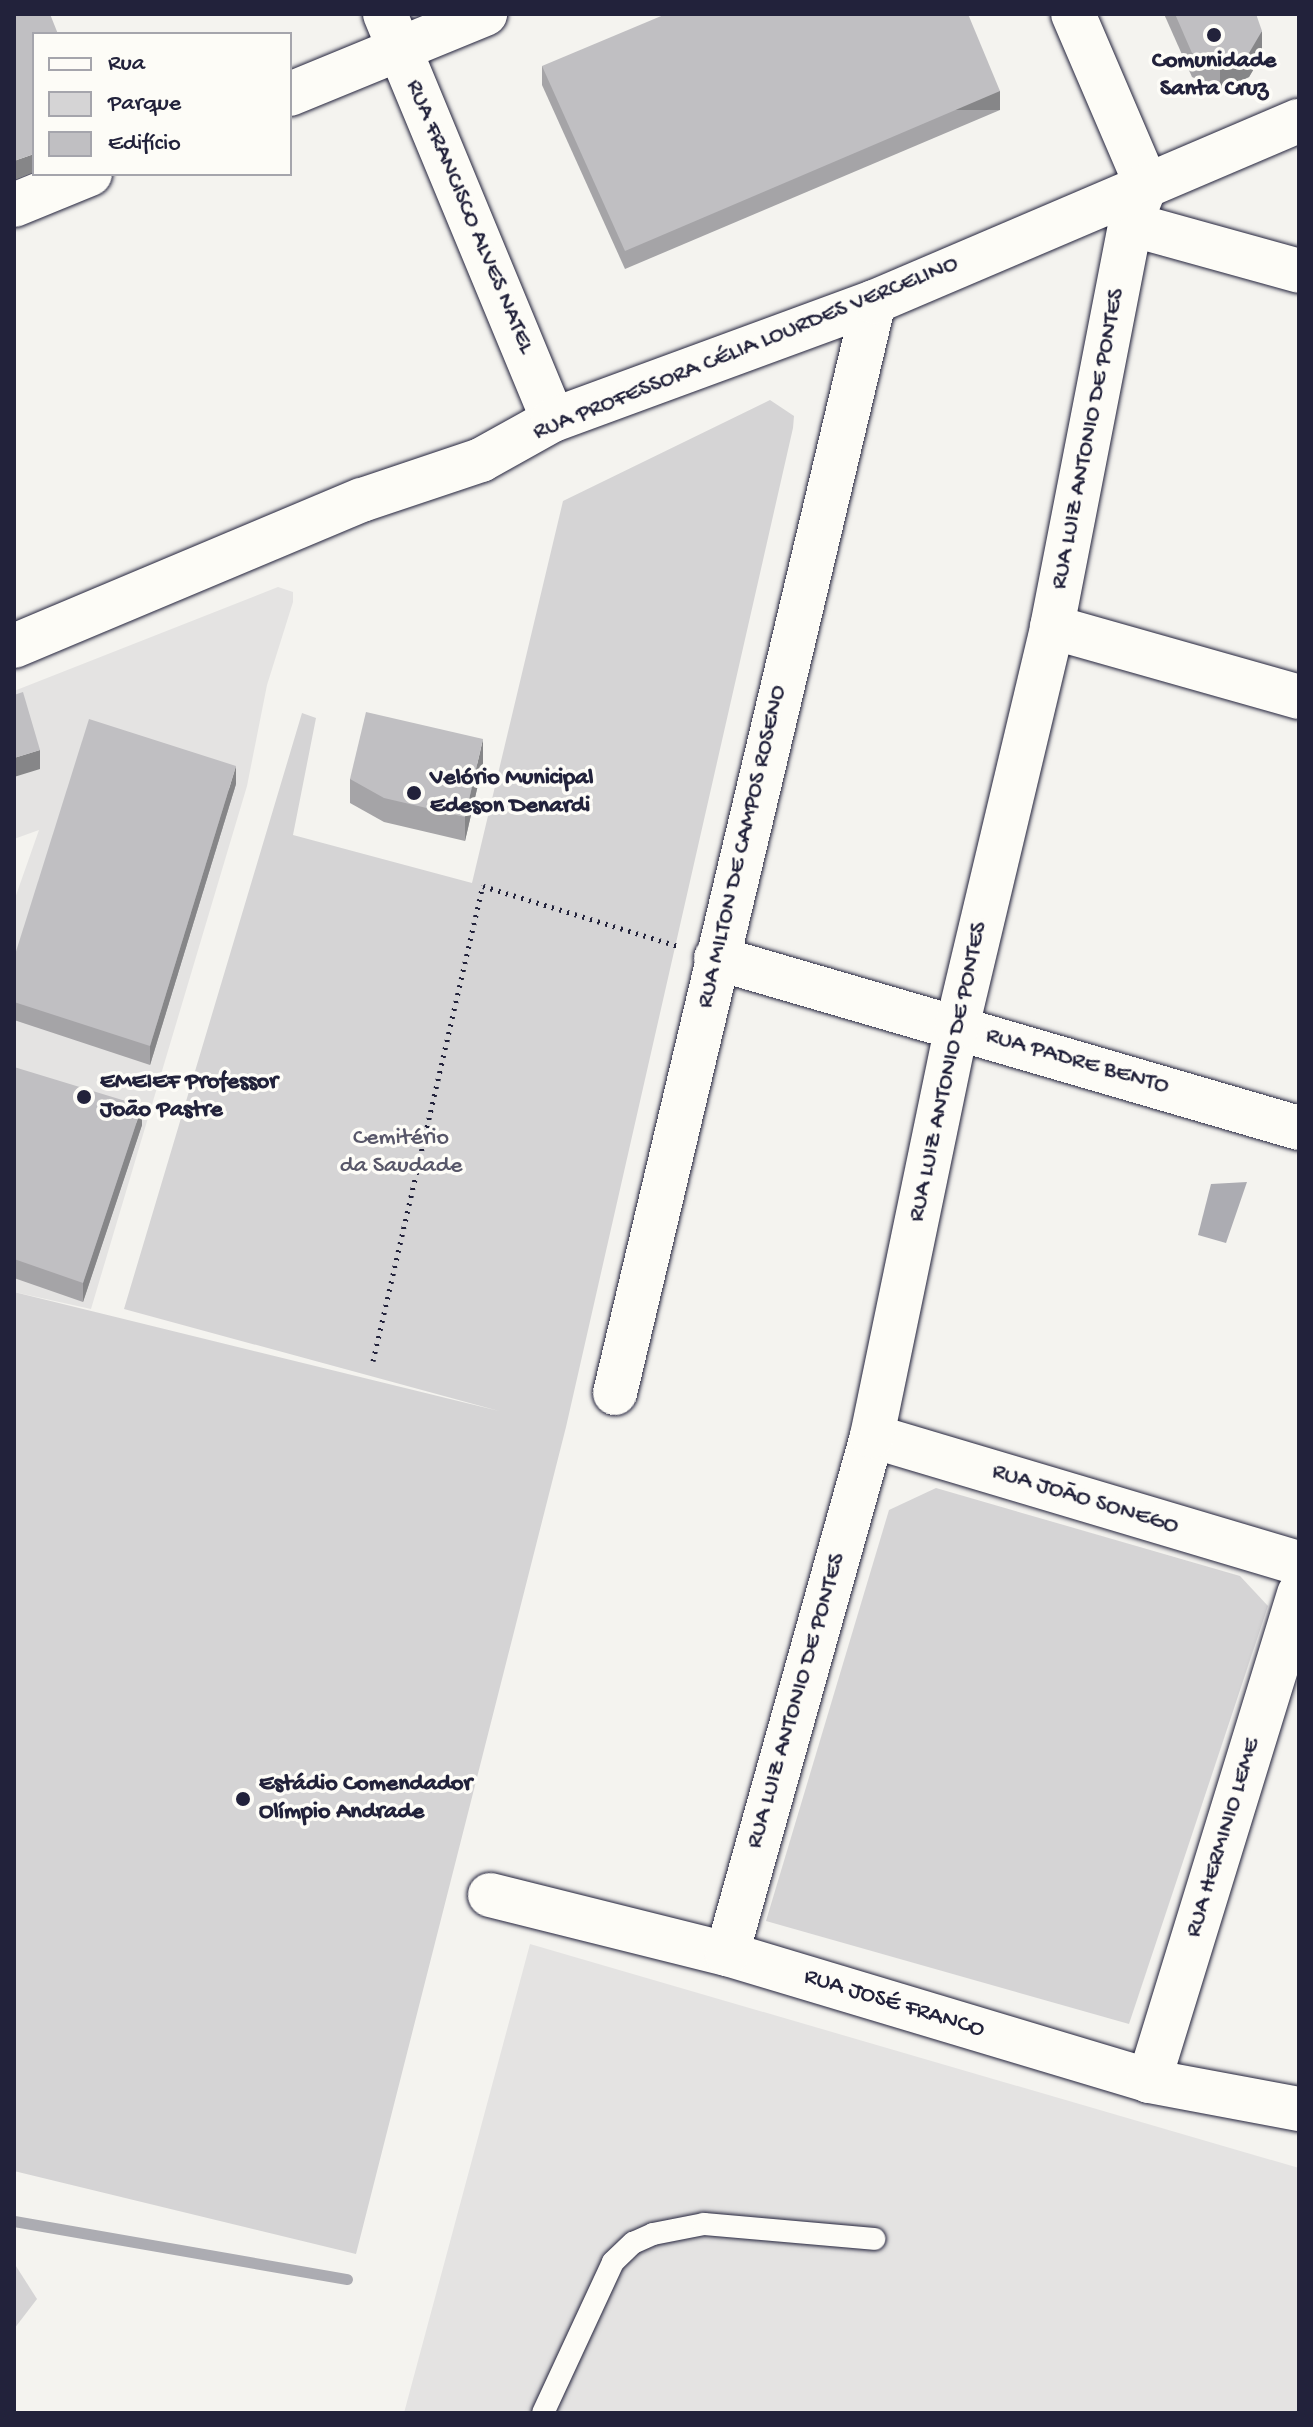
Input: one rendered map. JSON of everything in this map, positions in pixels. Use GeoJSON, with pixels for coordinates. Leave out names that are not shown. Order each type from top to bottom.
{"type":"FeatureCollection","features":[{"type":"Feature","properties":{"kind":"street"},"geometry":{"type":"LineString","coordinates":[[292,93],[392,32],[485,14]]}},
{"type":"Feature","properties":{"kind":"street"},"geometry":{"type":"LineString","coordinates":[[1073,14],[1146,184]]}},
{"type":"Feature","properties":{"kind":"street","name":"RUA FRANCISCO ALVES NATEL"},"geometry":{"type":"LineString","coordinates":[[392,32],[553,420]]}},
{"type":"Feature","properties":{"kind":"street","name":"RUA PROFESSORA CÉLIA LOURDES VERCELINO"},"geometry":{"type":"LineString","coordinates":[[14,646],[362,500],[481,460],[553,420],[874,302],[1299,121]]}},
{"type":"Feature","properties":{"kind":"street"},"geometry":{"type":"LineString","coordinates":[[14,205],[85,176]]}},
{"type":"Feature","properties":{"kind":"street","name":"RUA LUIZ ANTONIO DE PONTES"},"geometry":{"type":"LineString","coordinates":[[727,1954],[872,1436],[957,1027],[1052,627],[1130,224],[1146,184]]}},
{"type":"Feature","properties":{"kind":"street"},"geometry":{"type":"LineString","coordinates":[[1130,224],[1299,271]]}},
{"type":"Feature","properties":{"kind":"street","name":"RUA MILTON DE CAMPOS ROSENO"},"geometry":{"type":"LineString","coordinates":[[615,1393],[874,302]]}},
{"type":"Feature","properties":{"kind":"street"},"geometry":{"type":"LineString","coordinates":[[1052,627],[1299,697]]}},
{"type":"Feature","properties":{"kind":"street","name":"RUA PADRE BENTO"},"geometry":{"type":"LineString","coordinates":[[716,958],[1299,1128]]}},
{"type":"Feature","properties":{"kind":"street","name":"RUA JOÃO SONEGO"},"geometry":{"type":"LineString","coordinates":[[872,1436],[1299,1563]]}},
{"type":"Feature","properties":{"kind":"street","name":"RUA HERMINIO LEME"},"geometry":{"type":"LineString","coordinates":[[1149,2081],[1299,1594]]}},
{"type":"Feature","properties":{"kind":"street","name":"RUA JOSÉ FRANCO"},"geometry":{"type":"LineString","coordinates":[[490,1895],[727,1954],[1149,2081],[1299,2109]]}},
{"type":"Feature","properties":{"kind":"lane"},"geometry":{"type":"LineString","coordinates":[[543,2413],[613,2262],[633,2243],[653,2234],[704,2224],[874,2239]]}},
{"type":"Feature","properties":{"kind":"path"},"geometry":{"type":"LineString","coordinates":[[373,1361],[483,886],[716,958]]}},
{"type":"Feature","properties":{"kind":"shaded area","name":"EMEIEF Professor João Pastre"},"geometry":{"type":"Polygon","coordinates":[[[278,587],[293,592],[293,602],[267,685],[247,786],[91,1309],[14,1292],[14,901],[39,830],[14,839],[14,691],[278,587]]]}},
{"type":"Feature","properties":{"kind":"shaded area"},"geometry":{"type":"Polygon","coordinates":[[[1247,1182],[1226,1243],[1198,1235],[1211,1184],[1247,1182]]]}},
{"type":"Feature","properties":{"kind":"shaded area"},"geometry":{"type":"Polygon","coordinates":[[[530,1944],[1299,2168],[1299,2413],[404,2413],[530,1944]]]}},
{"type":"Feature","properties":{"kind":"green space","name":"Cemitério da Saudade"},"geometry":{"type":"Polygon","coordinates":[[[770,400],[794,416],[793,428],[566,1427],[356,2254],[14,2171],[14,1292],[499,1411],[124,1309],[302,713],[316,718],[293,835],[472,883],[563,501],[770,400]]]}},
{"type":"Feature","properties":{"kind":"green space"},"geometry":{"type":"Polygon","coordinates":[[[936,1488],[1240,1576],[1268,1606],[1129,2024],[766,1921],[889,1510],[936,1488]]]}},
{"type":"Feature","properties":{"kind":"green space"},"geometry":{"type":"Polygon","coordinates":[[[14,2263],[37,2299],[14,2329],[14,2263]]]}},
{"type":"Feature","properties":{"kind":"building"},"geometry":{"type":"Polygon","coordinates":[[[14,14],[50,14],[57,32],[32,32],[32,155],[14,161],[14,14]]]}},
{"type":"Feature","properties":{"kind":"building"},"geometry":{"type":"Polygon","coordinates":[[[666,14],[968,14],[1000,91],[625,251],[542,66],[666,14]]]}},
{"type":"Feature","properties":{"kind":"building"},"geometry":{"type":"Polygon","coordinates":[[[1175,14],[1256,14],[1262,31],[1249,53],[1220,66],[1192,53],[1175,14]]]}},
{"type":"Feature","properties":{"kind":"building"},"geometry":{"type":"Polygon","coordinates":[[[23,692],[40,750],[14,758],[14,695],[23,692]]]}},
{"type":"Feature","properties":{"kind":"building","name":"Velório Municipal Edeson Denardi"},"geometry":{"type":"Polygon","coordinates":[[[366,712],[483,739],[465,817],[384,798],[350,779],[366,712]]]}},
{"type":"Feature","properties":{"kind":"building"},"geometry":{"type":"Polygon","coordinates":[[[89,719],[236,766],[150,1046],[14,1002],[14,958],[89,719]]]}},
{"type":"Feature","properties":{"kind":"building"},"geometry":{"type":"Polygon","coordinates":[[[14,1067],[142,1106],[83,1283],[14,1259],[14,1067]]]}},
{"type":"Feature","properties":{"kind":"waterway"},"geometry":{"type":"LineString","coordinates":[[14,2221],[347,2279]]}},
{"type":"Feature","properties":{"kind":"place","name":"Comunidade Santa Cruz"},"geometry":{"type":"Point","coordinates":[1214,35]}},
{"type":"Feature","properties":{"kind":"place","name":"Velório Municipal Edeson Denardi"},"geometry":{"type":"Point","coordinates":[414,793]}},
{"type":"Feature","properties":{"kind":"place","name":"EMEIEF Professor João Pastre"},"geometry":{"type":"Point","coordinates":[84,1097]}},
{"type":"Feature","properties":{"kind":"place","name":"Estádio Comendador Olímpio Andrade"},"geometry":{"type":"Point","coordinates":[243,1799]}}]}
